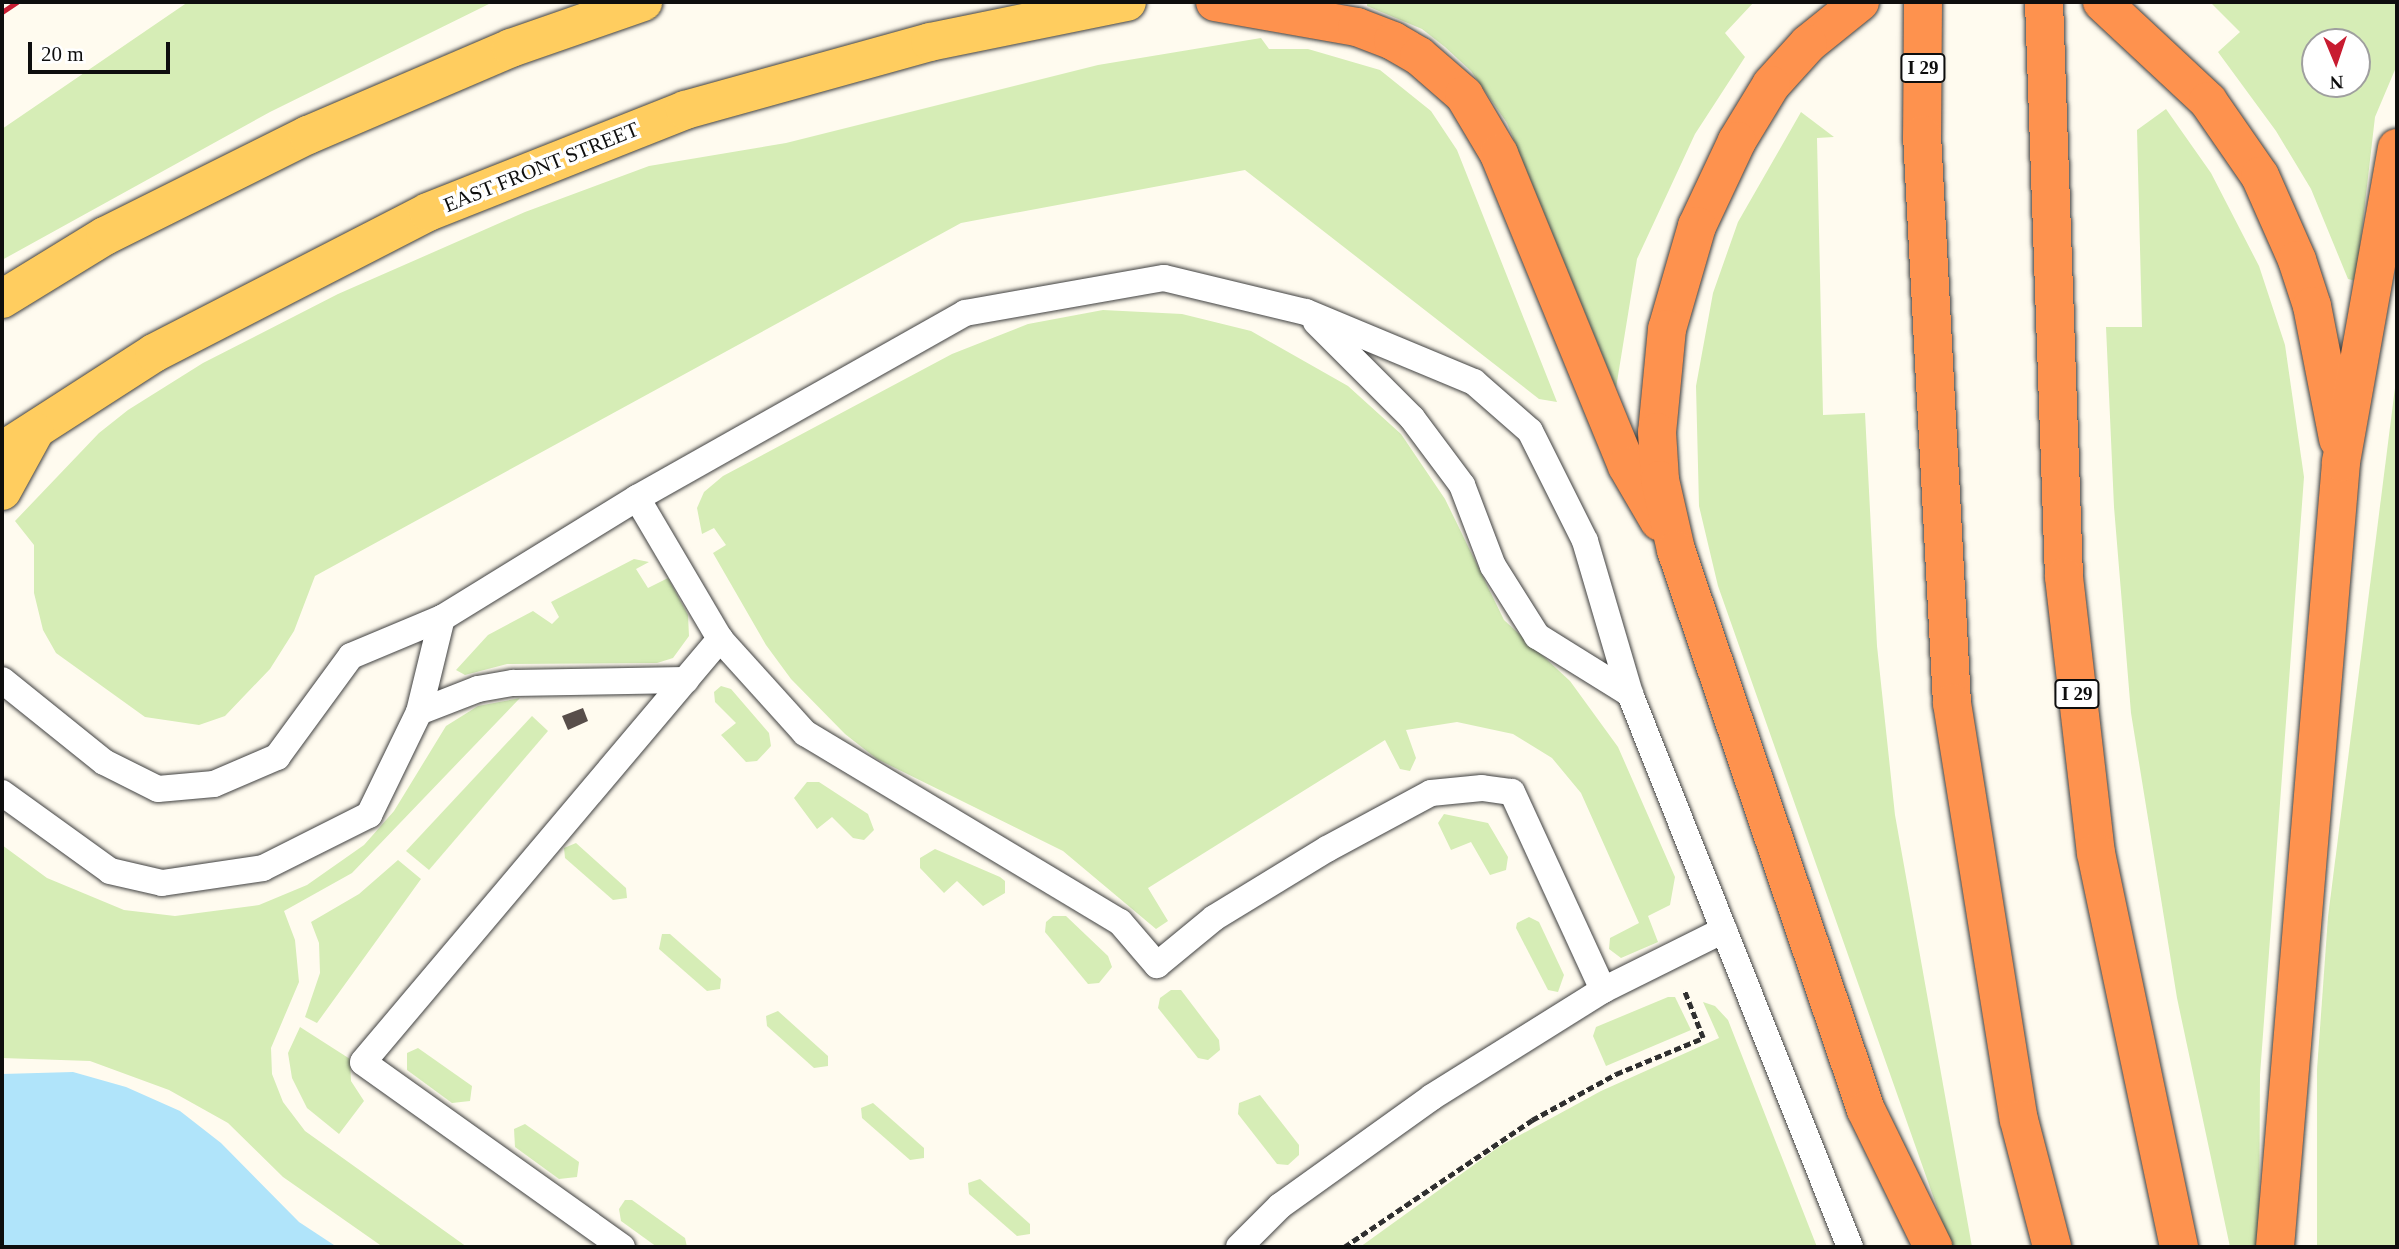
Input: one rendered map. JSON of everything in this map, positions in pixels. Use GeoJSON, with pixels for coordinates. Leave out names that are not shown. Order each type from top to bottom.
{"type":"FeatureCollection","features":[{"type":"Feature","properties":{"kind":"highway"},"geometry":{"type":"LineString","coordinates":[[1215,2],[1357,27],[1419,56],[1464,95],[1499,154],[1627,466],[1676,550]]}},
{"type":"Feature","properties":{"kind":"highway"},"geometry":{"type":"LineString","coordinates":[[1860,2],[1808,44],[1771,85],[1737,141],[1696,226],[1667,329],[1661,375],[1660,480],[1676,550],[1866,1110],[1933,1247]]}},
{"type":"Feature","properties":{"kind":"highway","name":"I 29"},"geometry":{"type":"LineString","coordinates":[[1923,2],[1922,135],[1952,703],[2019,1120],[2052,1247]]}},
{"type":"Feature","properties":{"kind":"highway","name":"I 29"},"geometry":{"type":"LineString","coordinates":[[2045,2],[2064,577],[2096,853],[2179,1247]]}},
{"type":"Feature","properties":{"kind":"highway"},"geometry":{"type":"LineString","coordinates":[[2102,2],[2208,101],[2260,176],[2297,260],[2312,306],[2326,360],[2341,462]]}},
{"type":"Feature","properties":{"kind":"highway"},"geometry":{"type":"LineString","coordinates":[[2275,1247],[2341,462],[2397,148]]}},
{"type":"Feature","properties":{"kind":"main road"},"geometry":{"type":"LineString","coordinates":[[2,299],[105,236],[308,135],[511,48],[643,2]]}},
{"type":"Feature","properties":{"kind":"main road","name":"EAST FRONT STREET"},"geometry":{"type":"LineString","coordinates":[[2,451],[154,353],[428,212],[685,110],[930,42],[1127,2]]}},
{"type":"Feature","properties":{"kind":"main road"},"geometry":{"type":"LineString","coordinates":[[2,491],[36,429]]}},
{"type":"Feature","properties":{"kind":"lane"},"geometry":{"type":"LineString","coordinates":[[2,680],[104,762],[158,789],[214,784],[277,757],[351,656],[442,618],[637,498],[965,313],[1164,278],[1306,312],[1474,382],[1530,431],[1585,541],[1630,694],[1850,1247]]}},
{"type":"Feature","properties":{"kind":"lane"},"geometry":{"type":"LineString","coordinates":[[1306,312],[1412,418],[1462,485],[1493,566],[1537,636],[1630,694]]}},
{"type":"Feature","properties":{"kind":"lane"},"geometry":{"type":"LineString","coordinates":[[637,498],[720,639],[805,733],[1120,922],[1157,965],[1214,918],[1430,793],[1482,788],[1512,792],[1603,990]]}},
{"type":"Feature","properties":{"kind":"lane"},"geometry":{"type":"LineString","coordinates":[[2,793],[110,871],[162,883],[263,869],[369,815],[419,712],[442,618]]}},
{"type":"Feature","properties":{"kind":"lane"},"geometry":{"type":"LineString","coordinates":[[622,1247],[363,1062],[720,639]]}},
{"type":"Feature","properties":{"kind":"lane"},"geometry":{"type":"LineString","coordinates":[[419,712],[478,689],[513,683],[686,680]]}},
{"type":"Feature","properties":{"kind":"lane"},"geometry":{"type":"LineString","coordinates":[[1239,1247],[1280,1206],[1432,1097],[1603,990],[1724,930]]}},
{"type":"Feature","properties":{"kind":"path"},"geometry":{"type":"LineString","coordinates":[[1344,1247],[1532,1121],[1616,1074],[1703,1038],[1671,957]]}},
{"type":"Feature","properties":{"kind":"green space"},"geometry":{"type":"Polygon","coordinates":[[[188,2],[493,2],[270,112],[2,260],[2,129],[188,2]]]}},
{"type":"Feature","properties":{"kind":"green space"},"geometry":{"type":"Polygon","coordinates":[[[1367,2],[1754,2],[1725,33],[1745,57],[1695,134],[1637,259],[1616,388],[1507,123],[1471,71],[1445,47],[1422,29],[1367,6],[1367,2]]]}},
{"type":"Feature","properties":{"kind":"green space"},"geometry":{"type":"Polygon","coordinates":[[[2210,2],[2397,2],[2397,65],[2375,117],[2356,281],[2348,279],[2311,189],[2276,131],[2218,52],[2240,32],[2210,2]]]}},
{"type":"Feature","properties":{"kind":"green space"},"geometry":{"type":"Polygon","coordinates":[[[1261,38],[1269,49],[1308,49],[1380,70],[1431,111],[1457,150],[1557,402],[1539,399],[1245,170],[961,223],[315,576],[294,631],[270,669],[225,716],[199,725],[145,717],[56,653],[43,630],[34,593],[34,545],[15,521],[99,433],[128,410],[203,363],[338,294],[525,212],[649,166],[786,143],[1098,65],[1261,38]]]}},
{"type":"Feature","properties":{"kind":"green space"},"geometry":{"type":"Polygon","coordinates":[[[2166,109],[2211,173],[2259,266],[2285,345],[2304,477],[2260,1075],[2259,1247],[2230,1247],[2177,998],[2131,713],[2114,507],[2106,327],[2142,327],[2137,130],[2166,109]]]}},
{"type":"Feature","properties":{"kind":"green space"},"geometry":{"type":"Polygon","coordinates":[[[1801,112],[1834,137],[1817,138],[1823,415],[1865,413],[1877,646],[1895,815],[1972,1247],[1951,1247],[1718,586],[1699,506],[1696,386],[1713,293],[1738,222],[1801,112]]]}},
{"type":"Feature","properties":{"kind":"green space"},"geometry":{"type":"Polygon","coordinates":[[[1103,310],[1182,314],[1251,331],[1348,386],[1401,434],[1445,499],[1504,620],[1570,681],[1618,747],[1675,877],[1670,905],[1648,916],[1658,942],[1621,958],[1609,949],[1610,938],[1639,923],[1581,793],[1552,758],[1513,734],[1457,722],[1406,730],[1416,758],[1410,771],[1400,769],[1385,740],[1148,888],[1168,921],[1156,929],[1063,851],[877,759],[845,734],[791,679],[766,645],[713,553],[726,545],[714,528],[702,534],[697,508],[704,492],[723,476],[952,354],[1028,324],[1103,310]]]}},
{"type":"Feature","properties":{"kind":"green space"},"geometry":{"type":"Polygon","coordinates":[[[2397,372],[2397,1247],[2317,1247],[2317,1070],[2328,917],[2397,372]]]}},
{"type":"Feature","properties":{"kind":"green space"},"geometry":{"type":"Polygon","coordinates":[[[634,559],[649,562],[636,569],[648,588],[668,578],[688,615],[689,636],[673,658],[657,663],[507,664],[465,675],[456,670],[488,635],[533,611],[552,624],[559,617],[551,602],[634,559]]]}},
{"type":"Feature","properties":{"kind":"green space"},"geometry":{"type":"Polygon","coordinates":[[[721,686],[731,689],[769,733],[771,746],[757,761],[746,762],[721,735],[736,723],[715,702],[714,692],[721,686]]]}},
{"type":"Feature","properties":{"kind":"green space"},"geometry":{"type":"Polygon","coordinates":[[[520,698],[352,873],[284,911],[295,940],[299,982],[271,1048],[272,1074],[283,1102],[305,1131],[467,1247],[383,1247],[283,1177],[228,1123],[169,1090],[90,1061],[2,1058],[2,845],[47,878],[124,910],[175,916],[259,905],[307,885],[364,845],[394,811],[446,726],[478,706],[520,698]]]}},
{"type":"Feature","properties":{"kind":"green space"},"geometry":{"type":"Polygon","coordinates":[[[532,716],[548,731],[429,870],[406,851],[532,716]]]}},
{"type":"Feature","properties":{"kind":"green space"},"geometry":{"type":"Polygon","coordinates":[[[807,782],[819,782],[868,814],[874,830],[864,840],[853,838],[832,817],[817,829],[794,798],[807,782]]]}},
{"type":"Feature","properties":{"kind":"green space"},"geometry":{"type":"Polygon","coordinates":[[[1444,814],[1488,823],[1508,857],[1506,870],[1490,875],[1471,842],[1451,850],[1438,823],[1444,814]]]}},
{"type":"Feature","properties":{"kind":"green space"},"geometry":{"type":"Polygon","coordinates":[[[576,843],[626,888],[627,898],[613,900],[565,858],[564,848],[576,843]]]}},
{"type":"Feature","properties":{"kind":"green space"},"geometry":{"type":"Polygon","coordinates":[[[935,849],[1000,877],[1005,881],[1005,893],[983,906],[957,881],[944,893],[920,868],[920,858],[935,849]]]}},
{"type":"Feature","properties":{"kind":"green space"},"geometry":{"type":"Polygon","coordinates":[[[398,860],[421,879],[317,1023],[305,1017],[320,973],[319,943],[311,922],[359,894],[398,860]]]}},
{"type":"Feature","properties":{"kind":"green space"},"geometry":{"type":"Polygon","coordinates":[[[1053,916],[1066,916],[1108,956],[1112,967],[1099,983],[1088,984],[1045,932],[1046,922],[1053,916]]]}},
{"type":"Feature","properties":{"kind":"green space"},"geometry":{"type":"Polygon","coordinates":[[[1529,917],[1539,922],[1564,975],[1558,992],[1548,990],[1516,928],[1517,923],[1529,917]]]}},
{"type":"Feature","properties":{"kind":"green space"},"geometry":{"type":"Polygon","coordinates":[[[662,934],[670,934],[721,979],[720,989],[707,991],[659,949],[662,934]]]}},
{"type":"Feature","properties":{"kind":"green space"},"geometry":{"type":"Polygon","coordinates":[[[1171,990],[1181,990],[1219,1040],[1220,1050],[1208,1060],[1198,1058],[1158,1008],[1160,998],[1171,990]]]}},
{"type":"Feature","properties":{"kind":"green space"},"geometry":{"type":"Polygon","coordinates":[[[1668,997],[1675,997],[1691,1030],[1606,1066],[1593,1036],[1596,1027],[1668,997]]]}},
{"type":"Feature","properties":{"kind":"green space"},"geometry":{"type":"Polygon","coordinates":[[[1703,1002],[1715,1006],[1728,1020],[1817,1247],[1360,1247],[1500,1146],[1601,1091],[1719,1038],[1703,1002]]]}},
{"type":"Feature","properties":{"kind":"green space"},"geometry":{"type":"Polygon","coordinates":[[[778,1011],[828,1056],[828,1066],[814,1068],[767,1026],[766,1016],[778,1011]]]}},
{"type":"Feature","properties":{"kind":"green space"},"geometry":{"type":"Polygon","coordinates":[[[300,1027],[350,1059],[351,1081],[364,1101],[339,1134],[307,1108],[292,1078],[288,1053],[300,1027]]]}},
{"type":"Feature","properties":{"kind":"green space"},"geometry":{"type":"Polygon","coordinates":[[[418,1048],[472,1086],[470,1101],[452,1103],[407,1070],[407,1053],[418,1048]]]}},
{"type":"Feature","properties":{"kind":"green space"},"geometry":{"type":"Polygon","coordinates":[[[1260,1095],[1299,1145],[1299,1155],[1288,1165],[1277,1164],[1238,1114],[1239,1103],[1260,1095]]]}},
{"type":"Feature","properties":{"kind":"green space"},"geometry":{"type":"Polygon","coordinates":[[[873,1103],[924,1148],[924,1158],[910,1160],[862,1118],[861,1108],[873,1103]]]}},
{"type":"Feature","properties":{"kind":"green space"},"geometry":{"type":"Polygon","coordinates":[[[525,1124],[579,1162],[577,1177],[559,1179],[515,1147],[514,1129],[525,1124]]]}},
{"type":"Feature","properties":{"kind":"green space"},"geometry":{"type":"Polygon","coordinates":[[[980,1179],[1030,1224],[1030,1234],[1017,1236],[969,1194],[968,1183],[980,1179]]]}},
{"type":"Feature","properties":{"kind":"green space"},"geometry":{"type":"Polygon","coordinates":[[[625,1200],[632,1200],[685,1238],[687,1247],[657,1247],[621,1221],[619,1209],[625,1200]]]}},
{"type":"Feature","properties":{"kind":"water"},"geometry":{"type":"Polygon","coordinates":[[[73,1072],[126,1087],[180,1111],[221,1143],[299,1222],[337,1247],[2,1247],[2,1074],[73,1072]]]}},
{"type":"Feature","properties":{"kind":"building"},"geometry":{"type":"Polygon","coordinates":[[[583,708],[588,721],[568,730],[562,716],[583,708]]]}},
{"type":"Feature","properties":{"kind":"railway"},"geometry":{"type":"LineString","coordinates":[[2,12],[17,2]]}}]}
